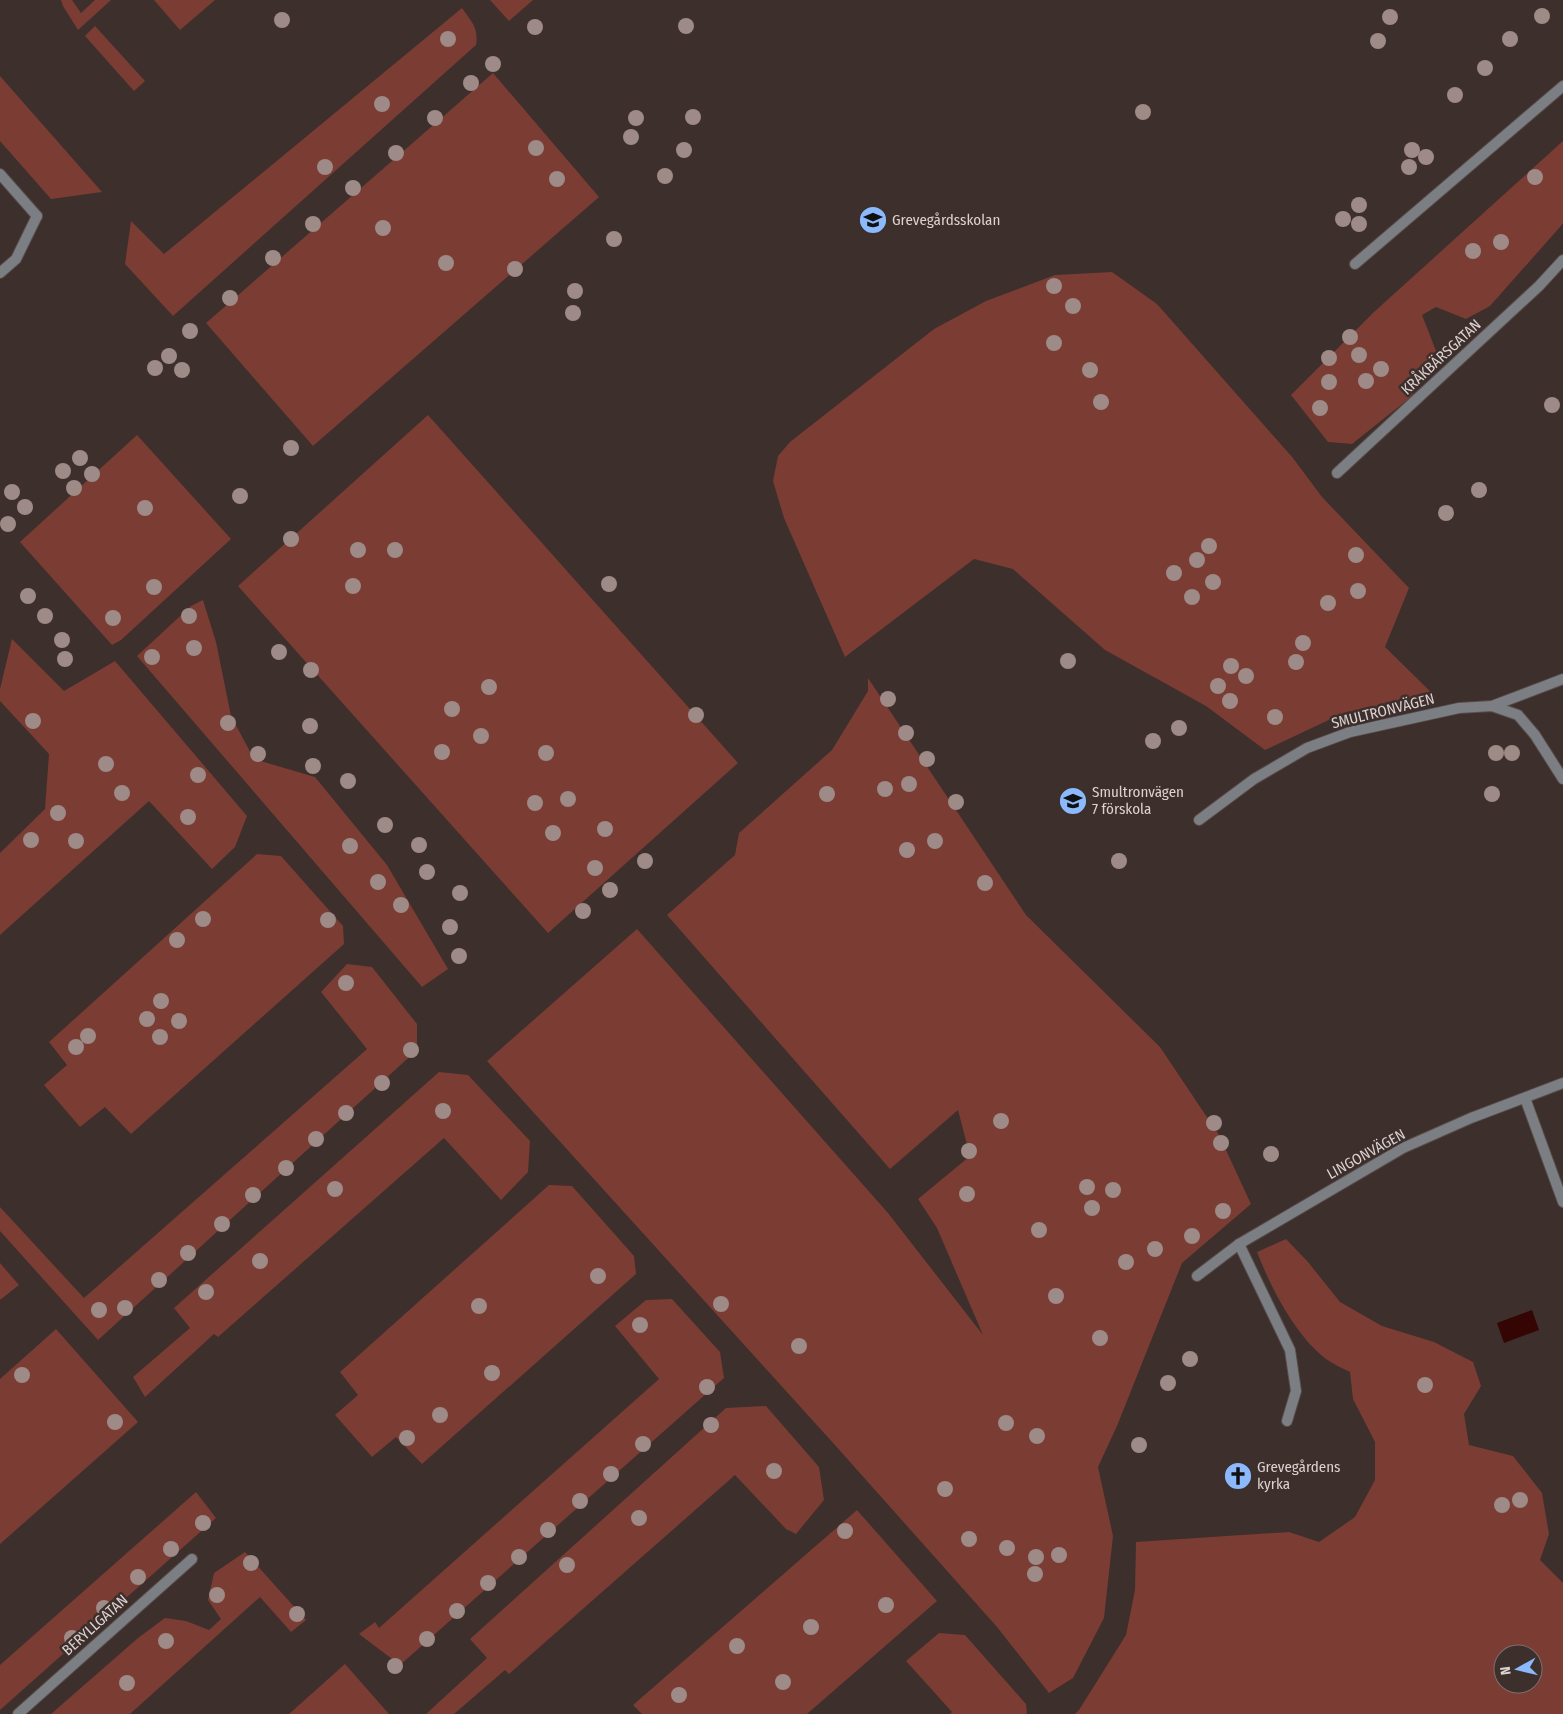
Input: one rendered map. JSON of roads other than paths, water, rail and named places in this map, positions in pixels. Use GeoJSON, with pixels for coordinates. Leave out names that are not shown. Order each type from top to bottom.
{"type":"FeatureCollection","features":[{"type":"Feature","properties":{"kind":"street"},"geometry":{"type":"LineString","coordinates":[[1354,264],[1563,86]]}},
{"type":"Feature","properties":{"kind":"street"},"geometry":{"type":"LineString","coordinates":[[0,174],[37,216],[16,259],[0,273]]}},
{"type":"Feature","properties":{"kind":"street","name":"KRÅKBÄRSGATAN"},"geometry":{"type":"LineString","coordinates":[[1337,473],[1539,286],[1563,260]]}},
{"type":"Feature","properties":{"kind":"street"},"geometry":{"type":"LineString","coordinates":[[1492,706],[1563,678]]}},
{"type":"Feature","properties":{"kind":"street","name":"SMULTRONVÄGEN"},"geometry":{"type":"LineString","coordinates":[[1199,820],[1254,779],[1307,748],[1350,732],[1459,708],[1492,706],[1518,715],[1535,735],[1563,779]]}},
{"type":"Feature","properties":{"kind":"street","name":"LINGONVÄGEN"},"geometry":{"type":"LineString","coordinates":[[1197,1276],[1239,1244],[1403,1148],[1471,1118],[1563,1083]]}},
{"type":"Feature","properties":{"kind":"street"},"geometry":{"type":"LineString","coordinates":[[1525,1098],[1563,1202]]}},
{"type":"Feature","properties":{"kind":"street"},"geometry":{"type":"LineString","coordinates":[[1239,1244],[1290,1350],[1296,1391],[1287,1421]]}},
{"type":"Feature","properties":{"kind":"street","name":"BERYLLGATAN"},"geometry":{"type":"LineString","coordinates":[[18,1714],[192,1559]]}},
{"type":"Feature","properties":{"kind":"place","name":"Grevegårdsskolan"},"geometry":{"type":"Point","coordinates":[873,220]}},
{"type":"Feature","properties":{"kind":"place","name":"Smultronvägen 7 förskola"},"geometry":{"type":"Point","coordinates":[1073,801]}},
{"type":"Feature","properties":{"kind":"place","name":"Grevegårdens kyrka"},"geometry":{"type":"Point","coordinates":[1238,1476]}}]}
